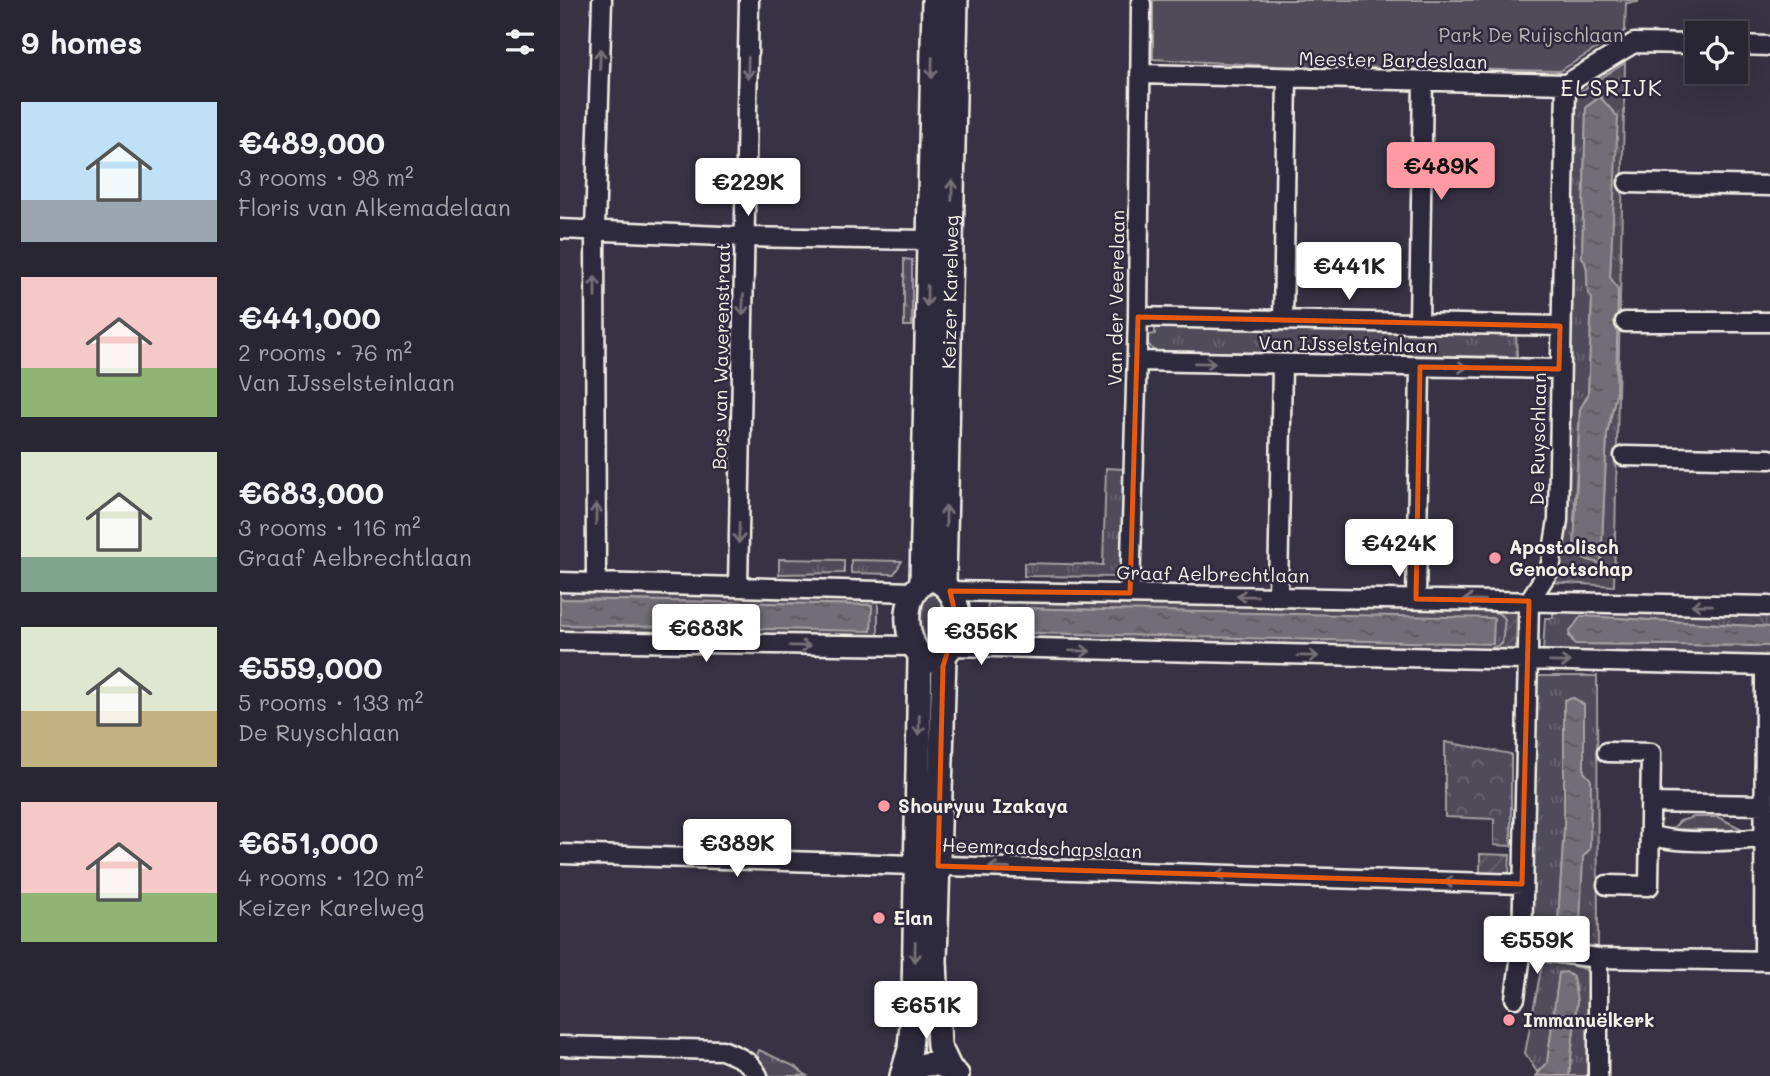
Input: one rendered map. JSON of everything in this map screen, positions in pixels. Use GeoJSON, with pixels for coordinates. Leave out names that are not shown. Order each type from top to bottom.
{"type":"FeatureCollection","features":[{"type":"Feature","properties":{"kind":"main road","name":"Keizer Karelweg"},"geometry":{"type":"LineString","coordinates":[[932,587],[928,240],[934,0]]}},
{"type":"Feature","properties":{"kind":"main road","name":"Keizer Karelweg"},"geometry":{"type":"LineString","coordinates":[[932,587],[956,0]]}},
{"type":"Feature","properties":{"kind":"main road"},"geometry":{"type":"LineString","coordinates":[[903,1075],[910,1049],[914,996],[927,865],[949,652],[957,610],[932,587],[909,625],[916,652],[927,865],[935,961],[938,1037],[954,1072]]}},
{"type":"Feature","properties":{"kind":"main road"},"geometry":{"type":"LineString","coordinates":[[916,652],[928,662],[949,652]]}},
{"type":"Feature","properties":{"kind":"main road"},"geometry":{"type":"LineString","coordinates":[[903,1075],[925,1063],[939,1063],[954,1072]]}},
{"type":"Feature","properties":{"kind":"street"},"geometry":{"type":"LineString","coordinates":[[596,583],[595,230],[602,0]]}},
{"type":"Feature","properties":{"kind":"street","name":"Bors van Waverenstraat"},"geometry":{"type":"LineString","coordinates":[[738,586],[750,0]]}},
{"type":"Feature","properties":{"kind":"street","name":"Van der Veerelaan"},"geometry":{"type":"LineString","coordinates":[[1130,593],[1138,317],[1141,4]]}},
{"type":"Feature","properties":{"kind":"street","name":"Meester Bardeslaan"},"geometry":{"type":"LineString","coordinates":[[1140,74],[1566,84],[1573,83],[1634,43],[1685,44]]}},
{"type":"Feature","properties":{"kind":"street"},"geometry":{"type":"LineString","coordinates":[[1748,45],[1770,46]]}},
{"type":"Feature","properties":{"kind":"street"},"geometry":{"type":"LineString","coordinates":[[1283,320],[1287,79]]}},
{"type":"Feature","properties":{"kind":"street"},"geometry":{"type":"LineString","coordinates":[[1419,323],[1423,81]]}},
{"type":"Feature","properties":{"kind":"street","name":"De Ruyschlaan"},"geometry":{"type":"LineString","coordinates":[[1529,601],[1550,569],[1558,520],[1566,84]]}},
{"type":"Feature","properties":{"kind":"street"},"geometry":{"type":"LineString","coordinates":[[1628,183],[1770,186]]}},
{"type":"Feature","properties":{"kind":"street"},"geometry":{"type":"LineString","coordinates":[[560,229],[745,237],[928,240]]}},
{"type":"Feature","properties":{"kind":"street","name":"Van IJsselsteinlaan"},"geometry":{"type":"LineString","coordinates":[[1138,317],[1560,326]]}},
{"type":"Feature","properties":{"kind":"street"},"geometry":{"type":"LineString","coordinates":[[1625,322],[1770,322]]}},
{"type":"Feature","properties":{"kind":"street","name":"Van IJsselsteinlaan"},"geometry":{"type":"LineString","coordinates":[[1136,361],[1559,369]]}},
{"type":"Feature","properties":{"kind":"street"},"geometry":{"type":"LineString","coordinates":[[1278,596],[1282,364]]}},
{"type":"Feature","properties":{"kind":"street"},"geometry":{"type":"LineString","coordinates":[[1416,599],[1420,367]]}},
{"type":"Feature","properties":{"kind":"street"},"geometry":{"type":"LineString","coordinates":[[1625,456],[1770,459]]}},
{"type":"Feature","properties":{"kind":"street","name":"Graaf Aelbrechtlaan"},"geometry":{"type":"LineString","coordinates":[[560,582],[932,587],[1770,606]]}},
{"type":"Feature","properties":{"kind":"street"},"geometry":{"type":"LineString","coordinates":[[1515,998],[1522,948],[1529,601]]}},
{"type":"Feature","properties":{"kind":"street"},"geometry":{"type":"LineString","coordinates":[[560,641],[916,652]]}},
{"type":"Feature","properties":{"kind":"street"},"geometry":{"type":"LineString","coordinates":[[949,652],[1768,666],[1765,805],[1767,960],[1598,958],[1522,948]]}},
{"type":"Feature","properties":{"kind":"street"},"geometry":{"type":"LineString","coordinates":[[1606,885],[1649,886],[1651,753],[1607,752]]}},
{"type":"Feature","properties":{"kind":"street"},"geometry":{"type":"LineString","coordinates":[[1650,803],[1765,805]]}},
{"type":"Feature","properties":{"kind":"street"},"geometry":{"type":"LineString","coordinates":[[1650,835],[1658,838],[1751,840],[1765,837]]}},
{"type":"Feature","properties":{"kind":"street","name":"Heemraadschapslaan"},"geometry":{"type":"LineString","coordinates":[[560,854],[1522,884]]}},
{"type":"Feature","properties":{"kind":"street"},"geometry":{"type":"LineString","coordinates":[[1598,958],[1598,1076]]}},
{"type":"Feature","properties":{"kind":"street"},"geometry":{"type":"LineString","coordinates":[[560,1046],[722,1051],[743,1058],[758,1076]]}},
{"type":"Feature","properties":{"kind":"highlighted area"},"geometry":{"type":"Polygon","coordinates":[[[1138,317],[1560,326],[1559,369],[1420,367],[1416,599],[1529,601],[1522,884],[938,866],[943,666],[957,622],[950,591],[1130,593],[1138,317]]]}},
{"type":"Feature","properties":{"kind":"green space","name":"Park De Ruijschlaan"},"geometry":{"type":"Polygon","coordinates":[[[1153,0],[1638,2],[1626,3],[1625,31],[1560,71],[1277,66],[1153,59],[1153,0]]]}},
{"type":"Feature","properties":{"kind":"green space"},"geometry":{"type":"Polygon","coordinates":[[[1625,63],[1614,586],[1550,582],[1573,96],[1625,63]],[[1600,97],[1586,107],[1582,257],[1592,298],[1588,395],[1580,409],[1574,520],[1586,558],[1601,564],[1607,434],[1616,394],[1618,290],[1610,277],[1617,118],[1600,97]]]}},
{"type":"Feature","properties":{"kind":"green space"},"geometry":{"type":"Polygon","coordinates":[[[904,259],[912,260],[912,326],[904,326],[904,259]]]}},
{"type":"Feature","properties":{"kind":"green space"},"geometry":{"type":"Polygon","coordinates":[[[1155,326],[1516,332],[1517,357],[1154,351],[1148,344],[1148,335],[1155,334],[1155,326]]]}},
{"type":"Feature","properties":{"kind":"green space"},"geometry":{"type":"Polygon","coordinates":[[[1106,468],[1124,469],[1121,577],[1024,576],[1024,563],[1103,565],[1106,468]]]}},
{"type":"Feature","properties":{"kind":"green space"},"geometry":{"type":"Polygon","coordinates":[[[779,559],[844,560],[844,573],[779,574],[779,559]]]}},
{"type":"Feature","properties":{"kind":"green space"},"geometry":{"type":"Polygon","coordinates":[[[851,560],[902,561],[894,574],[851,573],[851,560]]]}},
{"type":"Feature","properties":{"kind":"green space"},"geometry":{"type":"Polygon","coordinates":[[[560,587],[878,600],[878,637],[560,637],[560,625],[872,605],[560,599],[560,587]]]}},
{"type":"Feature","properties":{"kind":"green space"},"geometry":{"type":"Polygon","coordinates":[[[934,594],[944,605],[947,620],[944,635],[933,645],[926,643],[923,637],[918,615],[922,602],[934,594]]]}},
{"type":"Feature","properties":{"kind":"green space"},"geometry":{"type":"Polygon","coordinates":[[[988,598],[1485,606],[1483,610],[1498,613],[1505,619],[1502,644],[1487,650],[1487,655],[986,639],[988,598]],[[1006,608],[994,632],[1493,643],[1366,616],[1006,608]]]}},
{"type":"Feature","properties":{"kind":"green space"},"geometry":{"type":"Polygon","coordinates":[[[1485,606],[1517,612],[1516,647],[1509,654],[1487,655],[1487,650],[1502,644],[1505,619],[1498,613],[1482,610],[1485,606]]]}},
{"type":"Feature","properties":{"kind":"green space"},"geometry":{"type":"Polygon","coordinates":[[[1553,606],[1770,611],[1770,627],[1581,616],[1569,636],[1575,644],[1770,646],[1770,661],[1543,652],[1545,618],[1553,618],[1553,606]]]}},
{"type":"Feature","properties":{"kind":"green space"},"geometry":{"type":"Polygon","coordinates":[[[1528,676],[1597,676],[1598,947],[1538,938],[1527,932],[1528,676]],[[1574,698],[1564,700],[1564,828],[1558,922],[1573,929],[1580,922],[1584,705],[1574,698]]]}},
{"type":"Feature","properties":{"kind":"green space"},"geometry":{"type":"Polygon","coordinates":[[[1445,742],[1511,754],[1511,846],[1494,845],[1494,819],[1445,817],[1445,742]]]}},
{"type":"Feature","properties":{"kind":"green space"},"geometry":{"type":"Polygon","coordinates":[[[1694,817],[1718,817],[1746,831],[1672,829],[1680,821],[1694,817]]]}},
{"type":"Feature","properties":{"kind":"green space"},"geometry":{"type":"Polygon","coordinates":[[[1480,854],[1510,855],[1509,874],[1480,873],[1480,854]]]}},
{"type":"Feature","properties":{"kind":"green space"},"geometry":{"type":"Polygon","coordinates":[[[1543,959],[1585,969],[1590,975],[1587,1076],[1569,1076],[1577,1001],[1559,974],[1547,1063],[1537,1072],[1525,1053],[1543,959]]]}},
{"type":"Feature","properties":{"kind":"green space"},"geometry":{"type":"Polygon","coordinates":[[[759,1050],[796,1067],[807,1076],[768,1076],[757,1055],[759,1050]]]}},
{"type":"Feature","properties":{"kind":"water"},"geometry":{"type":"Polygon","coordinates":[[[1600,97],[1618,117],[1610,277],[1618,290],[1616,394],[1607,434],[1601,564],[1581,558],[1574,549],[1580,409],[1588,395],[1592,299],[1582,257],[1586,107],[1600,97]]]}},
{"type":"Feature","properties":{"kind":"water"},"geometry":{"type":"Polygon","coordinates":[[[560,599],[872,605],[871,631],[560,625],[560,599]]]}},
{"type":"Feature","properties":{"kind":"water"},"geometry":{"type":"Polygon","coordinates":[[[993,609],[1494,618],[1493,644],[993,632],[993,609]]]}},
{"type":"Feature","properties":{"kind":"water"},"geometry":{"type":"Polygon","coordinates":[[[1581,616],[1770,627],[1770,646],[1575,644],[1569,633],[1581,616]]]}},
{"type":"Feature","properties":{"kind":"water"},"geometry":{"type":"Polygon","coordinates":[[[1574,698],[1584,705],[1584,772],[1591,780],[1590,849],[1583,857],[1580,923],[1568,929],[1558,922],[1564,828],[1564,700],[1574,698]]]}},
{"type":"Feature","properties":{"kind":"water"},"geometry":{"type":"Polygon","coordinates":[[[1566,972],[1573,977],[1577,1001],[1569,1076],[1536,1076],[1547,1063],[1559,973],[1566,972]]]}},
{"type":"Feature","properties":{"kind":"place","name":"Apostolisch Genootschap"},"geometry":{"type":"Point","coordinates":[1495,558]}},
{"type":"Feature","properties":{"kind":"place","name":"Shouryuu Izakaya"},"geometry":{"type":"Point","coordinates":[884,806]}},
{"type":"Feature","properties":{"kind":"place","name":"Elan"},"geometry":{"type":"Point","coordinates":[879,918]}},
{"type":"Feature","properties":{"kind":"place","name":"Immanuëlkerk"},"geometry":{"type":"Point","coordinates":[1509,1020]}},
{"type":"Feature","properties":{"kind":"district","name":"ELSRIJK"},"geometry":{"type":"Point","coordinates":[1612,88]}}]}
